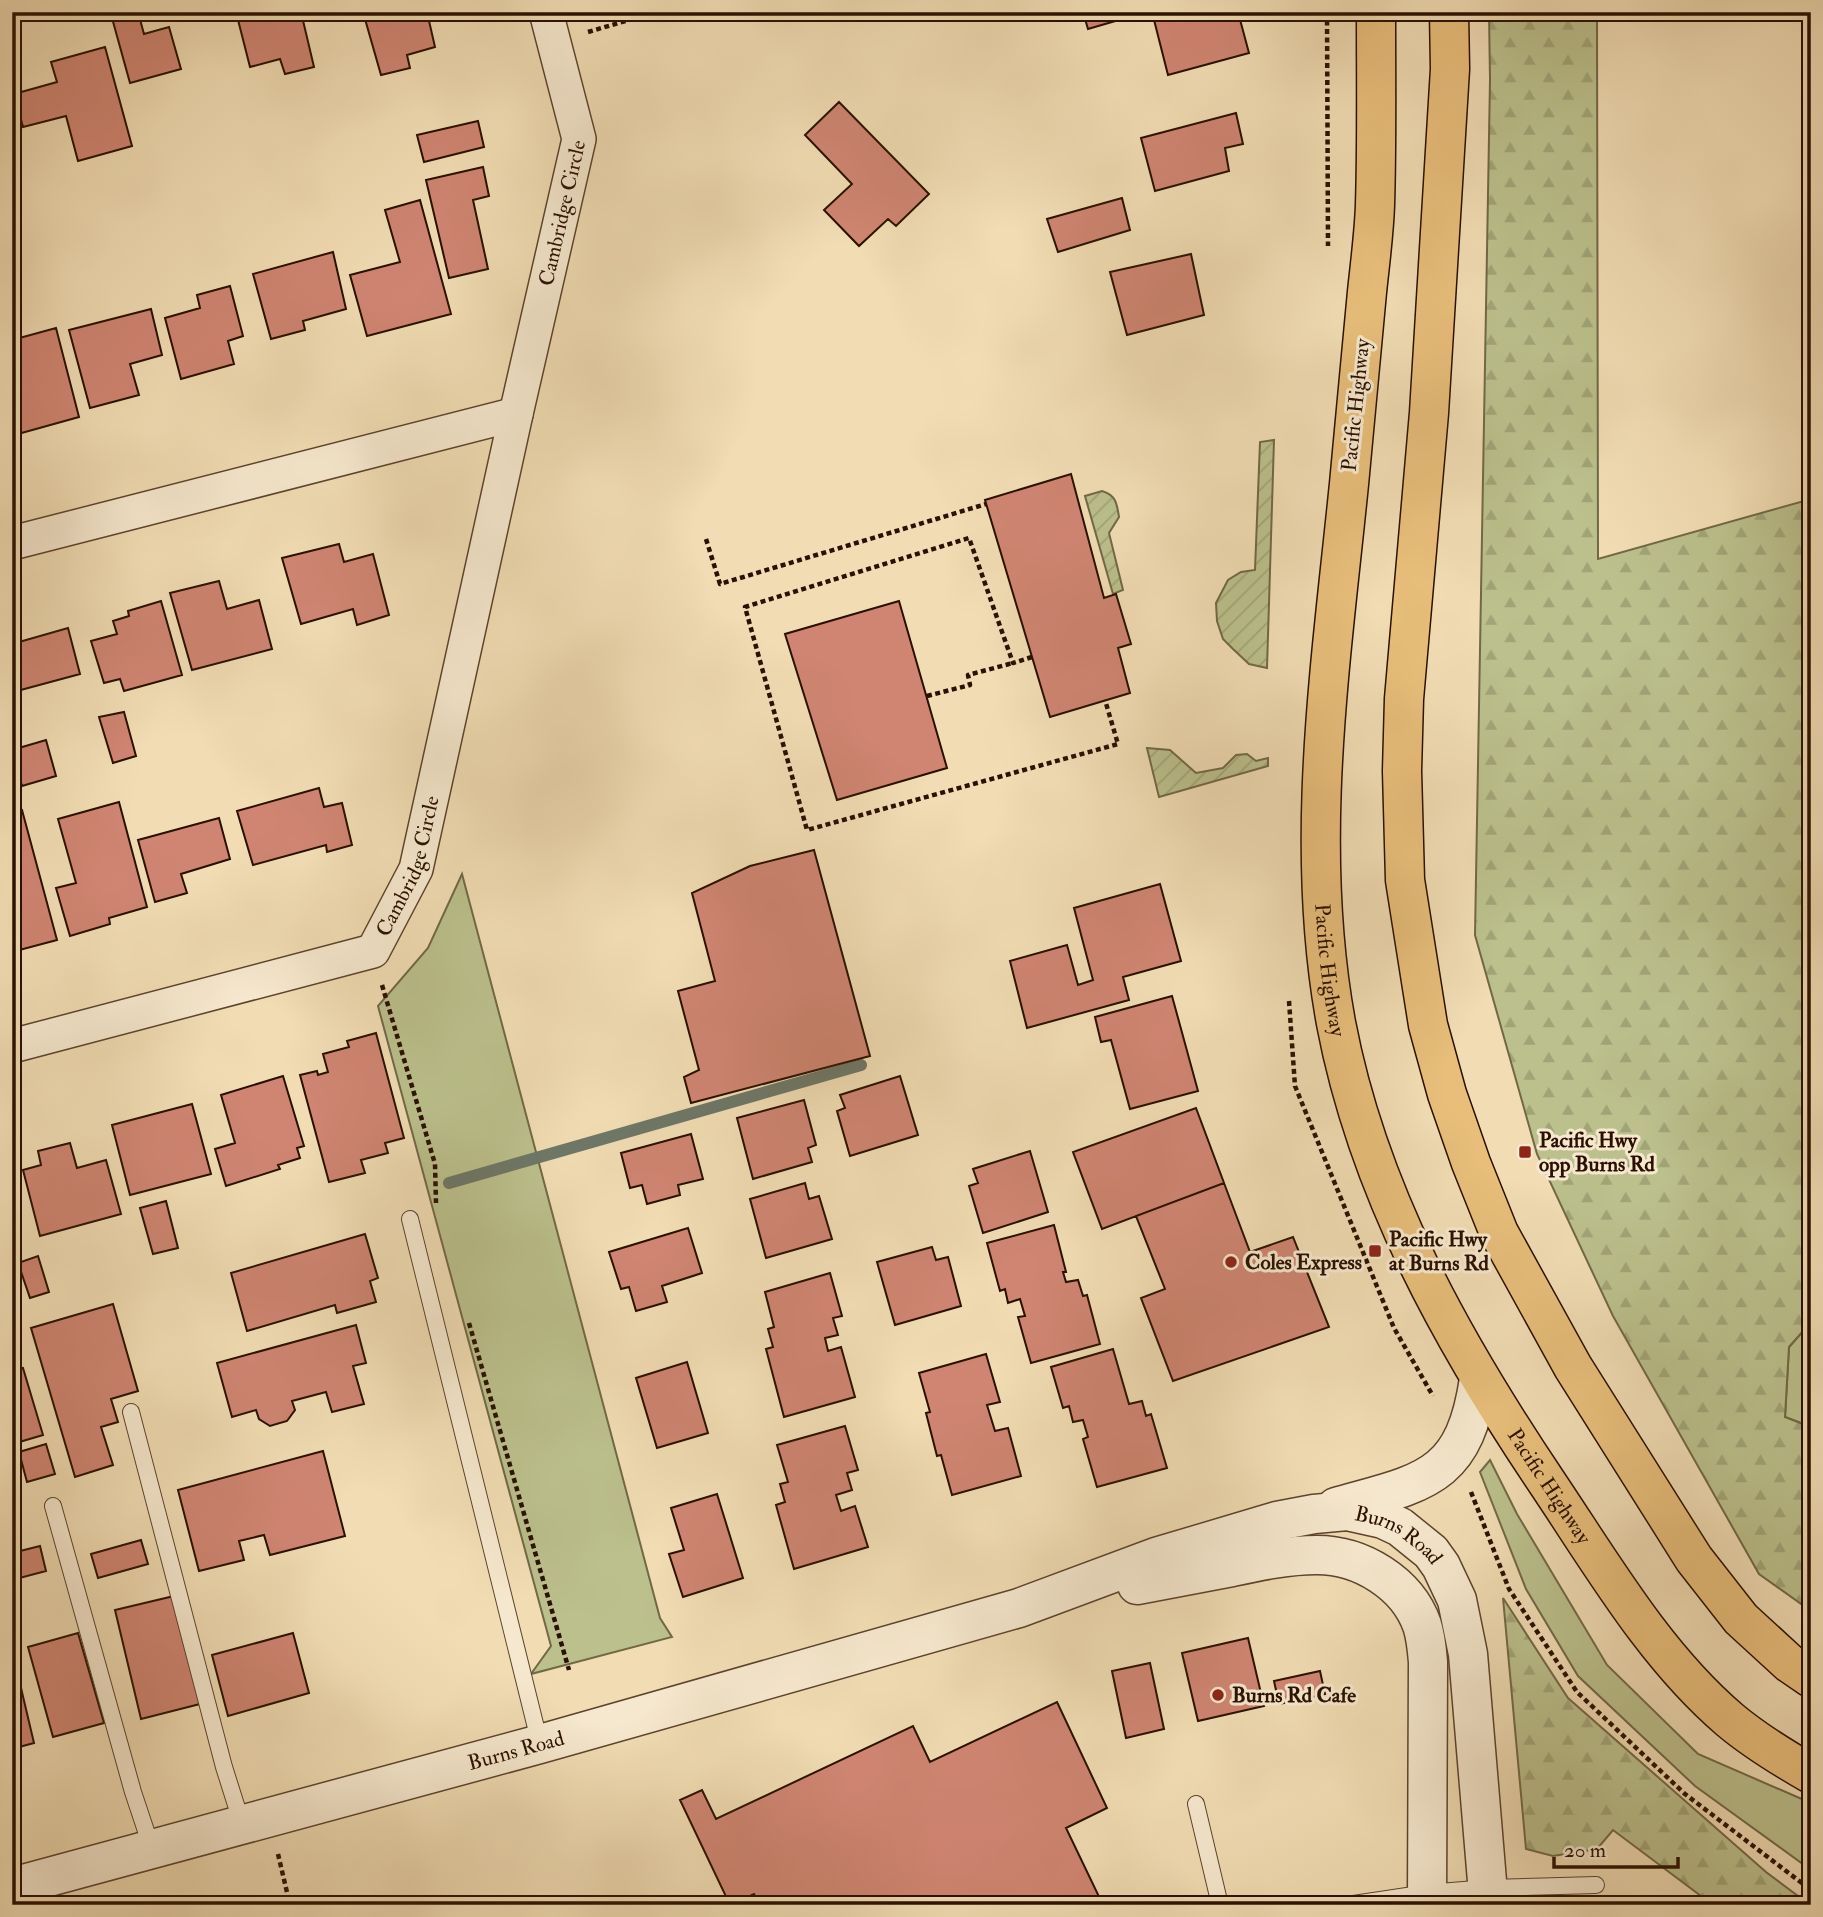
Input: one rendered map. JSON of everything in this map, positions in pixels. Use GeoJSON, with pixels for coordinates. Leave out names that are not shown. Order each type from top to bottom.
{"type":"FeatureCollection","features":[{"type":"Feature","properties":{"kind":"main road","name":"Pacific Highway"},"geometry":{"type":"LineString","coordinates":[[1376,12],[1375,209],[1324,716],[1319,832],[1321,900],[1336,1024],[1364,1132],[1409,1246],[1479,1379],[1636,1614],[1690,1681],[1731,1721],[1777,1754],[1811,1774]]}},
{"type":"Feature","properties":{"kind":"main road"},"geometry":{"type":"LineString","coordinates":[[1449,12],[1450,69],[1429,413],[1404,699],[1402,771],[1405,880],[1428,1025],[1463,1140],[1499,1233],[1573,1367],[1694,1559],[1741,1619],[1789,1663],[1811,1678]]}},
{"type":"Feature","properties":{"kind":"street","name":"Cambridge Circle"},"geometry":{"type":"LineString","coordinates":[[12,1046],[373,951],[416,869],[579,139],[550,27]]}},
{"type":"Feature","properties":{"kind":"street"},"geometry":{"type":"LineString","coordinates":[[12,543],[516,414]]}},
{"type":"Feature","properties":{"kind":"street"},"geometry":{"type":"LineString","coordinates":[[1314,1514],[1414,1483],[1440,1469],[1456,1453],[1465,1433],[1472,1415],[1479,1379]]}},
{"type":"Feature","properties":{"kind":"street","name":"Burns Road"},"geometry":{"type":"LineString","coordinates":[[12,1887],[540,1744],[1018,1608],[1198,1544],[1277,1521],[1347,1511],[1364,1513],[1392,1523],[1417,1539],[1431,1552],[1451,1583],[1463,1622],[1468,1654],[1489,1896]]}},
{"type":"Feature","properties":{"kind":"street","name":"Burns Road"},"geometry":{"type":"LineString","coordinates":[[1018,1608],[1299,1555],[1352,1560],[1388,1580],[1409,1600],[1421,1623],[1426,1647],[1427,1899]]}},
{"type":"Feature","properties":{"kind":"lane"},"geometry":{"type":"LineString","coordinates":[[410,1219],[540,1744]]}},
{"type":"Feature","properties":{"kind":"lane"},"geometry":{"type":"LineString","coordinates":[[131,1412],[224,1768],[256,1820]]}},
{"type":"Feature","properties":{"kind":"lane"},"geometry":{"type":"LineString","coordinates":[[53,1506],[133,1792],[152,1849]]}},
{"type":"Feature","properties":{"kind":"lane"},"geometry":{"type":"LineString","coordinates":[[1196,1804],[1220,1905]]}},
{"type":"Feature","properties":{"kind":"lane"},"geometry":{"type":"LineString","coordinates":[[1347,1905],[1489,1896],[1596,1885]]}},
{"type":"Feature","properties":{"kind":"path"},"geometry":{"type":"LineString","coordinates":[[550,27],[656,12]]}},
{"type":"Feature","properties":{"kind":"path"},"geometry":{"type":"LineString","coordinates":[[706,539],[720,584],[986,504]]}},
{"type":"Feature","properties":{"kind":"path"},"geometry":{"type":"LineString","coordinates":[[1013,663],[969,538],[745,607],[807,830],[1118,744],[1105,700]]}},
{"type":"Feature","properties":{"kind":"path"},"geometry":{"type":"LineString","coordinates":[[927,696],[970,685],[968,675],[1032,657]]}},
{"type":"Feature","properties":{"kind":"path"},"geometry":{"type":"LineString","coordinates":[[373,951],[435,1164],[439,1214]]}},
{"type":"Feature","properties":{"kind":"path"},"geometry":{"type":"LineString","coordinates":[[466,1314],[569,1670]]}},
{"type":"Feature","properties":{"kind":"path"},"geometry":{"type":"LineString","coordinates":[[1469,1489],[1509,1589],[1577,1692],[1685,1794],[1811,1890]]}},
{"type":"Feature","properties":{"kind":"path"},"geometry":{"type":"LineString","coordinates":[[256,1820],[290,1905]]}},
{"type":"Feature","properties":{"kind":"green space"},"geometry":{"type":"Polygon","coordinates":[[[1489,12],[1597,12],[1598,559],[1811,499],[1811,1322],[1789,1347],[1785,1417],[1811,1427],[1811,1611],[1759,1574],[1613,1316],[1537,1154],[1475,935],[1489,12]]]}},
{"type":"Feature","properties":{"kind":"green space"},"geometry":{"type":"Polygon","coordinates":[[[1274,440],[1267,668],[1249,664],[1223,639],[1217,621],[1216,603],[1228,580],[1241,572],[1255,570],[1260,442],[1274,440]]]}},
{"type":"Feature","properties":{"kind":"green space"},"geometry":{"type":"Polygon","coordinates":[[[1102,491],[1113,498],[1119,517],[1109,533],[1123,590],[1113,594],[1085,496],[1102,491]]]}},
{"type":"Feature","properties":{"kind":"green space"},"geometry":{"type":"Polygon","coordinates":[[[1147,748],[1170,750],[1196,773],[1223,768],[1236,755],[1247,754],[1256,761],[1268,758],[1268,766],[1159,797],[1147,748]]]}},
{"type":"Feature","properties":{"kind":"green space"},"geometry":{"type":"Polygon","coordinates":[[[462,874],[660,1618],[672,1637],[531,1674],[551,1646],[378,1006],[428,948],[462,874]]]}},
{"type":"Feature","properties":{"kind":"green space"},"geometry":{"type":"Polygon","coordinates":[[[1811,1322],[1811,1427],[1785,1417],[1789,1347],[1811,1322]]]}},
{"type":"Feature","properties":{"kind":"green space"},"geometry":{"type":"Polygon","coordinates":[[[1490,1460],[1517,1514],[1607,1665],[1698,1754],[1811,1803],[1811,1870],[1695,1786],[1578,1676],[1526,1589],[1480,1472],[1490,1460]]]}},
{"type":"Feature","properties":{"kind":"green space"},"geometry":{"type":"Polygon","coordinates":[[[1503,1598],[1568,1698],[1766,1872],[1810,1905],[1713,1905],[1613,1830],[1597,1849],[1553,1856],[1526,1849],[1503,1598]]]}},
{"type":"Feature","properties":{"kind":"building"},"geometry":{"type":"Polygon","coordinates":[[[138,12],[144,34],[169,27],[181,69],[130,83],[112,18],[138,12]]]}},
{"type":"Feature","properties":{"kind":"building"},"geometry":{"type":"Polygon","coordinates":[[[236,12],[301,12],[314,67],[285,74],[280,59],[250,67],[236,12]]]}},
{"type":"Feature","properties":{"kind":"building"},"geometry":{"type":"Polygon","coordinates":[[[363,12],[427,12],[435,47],[407,55],[410,68],[381,75],[363,12]]]}},
{"type":"Feature","properties":{"kind":"building"},"geometry":{"type":"Polygon","coordinates":[[[1083,12],[1127,12],[1129,17],[1088,29],[1083,12]]]}},
{"type":"Feature","properties":{"kind":"building"},"geometry":{"type":"Polygon","coordinates":[[[1152,12],[1238,12],[1249,53],[1168,75],[1152,12]]]}},
{"type":"Feature","properties":{"kind":"building"},"geometry":{"type":"Polygon","coordinates":[[[1711,12],[1811,12],[1811,20],[1711,16],[1711,12]]]}},
{"type":"Feature","properties":{"kind":"building"},"geometry":{"type":"Polygon","coordinates":[[[105,47],[132,146],[78,161],[66,116],[23,127],[14,94],[57,82],[51,62],[105,47]]]}},
{"type":"Feature","properties":{"kind":"building"},"geometry":{"type":"Polygon","coordinates":[[[839,102],[929,194],[896,226],[888,219],[859,246],[824,210],[852,184],[805,135],[839,102]]]}},
{"type":"Feature","properties":{"kind":"building"},"geometry":{"type":"Polygon","coordinates":[[[1236,113],[1243,144],[1225,148],[1229,171],[1155,191],[1141,138],[1236,113]]]}},
{"type":"Feature","properties":{"kind":"building"},"geometry":{"type":"Polygon","coordinates":[[[478,121],[484,147],[424,162],[417,135],[478,121]]]}},
{"type":"Feature","properties":{"kind":"building"},"geometry":{"type":"Polygon","coordinates":[[[483,167],[489,196],[473,200],[488,269],[449,278],[426,180],[483,167]]]}},
{"type":"Feature","properties":{"kind":"building"},"geometry":{"type":"Polygon","coordinates":[[[1122,198],[1130,230],[1058,252],[1047,219],[1122,198]]]}},
{"type":"Feature","properties":{"kind":"building"},"geometry":{"type":"Polygon","coordinates":[[[420,200],[451,314],[367,336],[350,275],[400,262],[385,210],[420,200]]]}},
{"type":"Feature","properties":{"kind":"building"},"geometry":{"type":"Polygon","coordinates":[[[333,252],[346,309],[303,321],[305,330],[271,339],[253,274],[333,252]]]}},
{"type":"Feature","properties":{"kind":"building"},"geometry":{"type":"Polygon","coordinates":[[[1191,254],[1204,315],[1127,335],[1110,272],[1191,254]]]}},
{"type":"Feature","properties":{"kind":"building"},"geometry":{"type":"Polygon","coordinates":[[[230,286],[243,336],[228,341],[234,364],[181,379],[165,318],[200,308],[197,295],[230,286]]]}},
{"type":"Feature","properties":{"kind":"building"},"geometry":{"type":"Polygon","coordinates":[[[151,309],[162,355],[130,364],[139,395],[90,408],[69,330],[151,309]]]}},
{"type":"Feature","properties":{"kind":"building"},"geometry":{"type":"Polygon","coordinates":[[[56,328],[79,417],[18,434],[12,412],[12,340],[56,328]]]}},
{"type":"Feature","properties":{"kind":"building"},"geometry":{"type":"Polygon","coordinates":[[[1071,474],[1104,598],[1116,594],[1131,644],[1118,648],[1130,693],[1050,717],[985,500],[1071,474]]]}},
{"type":"Feature","properties":{"kind":"building"},"geometry":{"type":"Polygon","coordinates":[[[339,544],[344,562],[373,554],[389,615],[357,625],[353,609],[301,624],[282,558],[339,544]]]}},
{"type":"Feature","properties":{"kind":"building"},"geometry":{"type":"Polygon","coordinates":[[[219,581],[227,609],[259,600],[272,649],[192,670],[170,593],[219,581]]]}},
{"type":"Feature","properties":{"kind":"building"},"geometry":{"type":"Polygon","coordinates":[[[161,601],[182,675],[124,691],[120,679],[104,683],[91,641],[117,634],[113,621],[129,616],[128,611],[161,601]]]}},
{"type":"Feature","properties":{"kind":"building"},"geometry":{"type":"Polygon","coordinates":[[[899,601],[947,768],[837,800],[785,634],[899,601]]]}},
{"type":"Feature","properties":{"kind":"building"},"geometry":{"type":"Polygon","coordinates":[[[68,628],[80,674],[17,691],[12,674],[12,644],[68,628]]]}},
{"type":"Feature","properties":{"kind":"building"},"geometry":{"type":"Polygon","coordinates":[[[124,712],[136,756],[113,763],[99,717],[124,712]]]}},
{"type":"Feature","properties":{"kind":"building"},"geometry":{"type":"Polygon","coordinates":[[[46,740],[56,776],[22,786],[12,750],[46,740]]]}},
{"type":"Feature","properties":{"kind":"building"},"geometry":{"type":"Polygon","coordinates":[[[319,788],[324,807],[342,803],[352,845],[327,852],[326,845],[253,865],[237,811],[319,788]]]}},
{"type":"Feature","properties":{"kind":"building"},"geometry":{"type":"Polygon","coordinates":[[[119,802],[147,907],[109,918],[110,924],[70,936],[56,888],[76,883],[58,819],[119,802]]]}},
{"type":"Feature","properties":{"kind":"building"},"geometry":{"type":"Polygon","coordinates":[[[22,810],[57,940],[12,952],[12,813],[22,810]]]}},
{"type":"Feature","properties":{"kind":"building"},"geometry":{"type":"Polygon","coordinates":[[[219,818],[230,859],[181,874],[187,893],[155,902],[138,840],[219,818]]]}},
{"type":"Feature","properties":{"kind":"building"},"geometry":{"type":"Polygon","coordinates":[[[814,850],[870,1056],[691,1103],[684,1077],[699,1070],[678,991],[715,981],[692,893],[750,866],[814,850]]]}},
{"type":"Feature","properties":{"kind":"building"},"geometry":{"type":"Polygon","coordinates":[[[1160,884],[1181,961],[1123,977],[1129,1000],[1027,1028],[1010,961],[1067,945],[1078,985],[1093,980],[1074,908],[1160,884]]]}},
{"type":"Feature","properties":{"kind":"building"},"geometry":{"type":"Polygon","coordinates":[[[1172,996],[1198,1091],[1130,1109],[1111,1040],[1101,1042],[1095,1017],[1172,996]]]}},
{"type":"Feature","properties":{"kind":"building"},"geometry":{"type":"Polygon","coordinates":[[[376,1033],[404,1138],[385,1143],[388,1153],[361,1160],[365,1173],[329,1182],[300,1075],[317,1071],[318,1075],[328,1072],[323,1054],[349,1047],[347,1041],[376,1033]]]}},
{"type":"Feature","properties":{"kind":"building"},"geometry":{"type":"Polygon","coordinates":[[[283,1076],[304,1146],[297,1148],[300,1158],[278,1165],[280,1169],[226,1186],[215,1149],[235,1143],[221,1095],[283,1076]]]}},
{"type":"Feature","properties":{"kind":"building"},"geometry":{"type":"Polygon","coordinates":[[[900,1076],[918,1135],[850,1156],[837,1111],[845,1108],[840,1095],[900,1076]]]}},
{"type":"Feature","properties":{"kind":"building"},"geometry":{"type":"Polygon","coordinates":[[[804,1100],[816,1145],[808,1148],[812,1162],[753,1179],[737,1118],[804,1100]]]}},
{"type":"Feature","properties":{"kind":"building"},"geometry":{"type":"Polygon","coordinates":[[[192,1104],[211,1174],[130,1195],[112,1125],[192,1104]]]}},
{"type":"Feature","properties":{"kind":"building"},"geometry":{"type":"Polygon","coordinates":[[[1196,1108],[1224,1183],[1102,1229],[1073,1152],[1196,1108]]]}},
{"type":"Feature","properties":{"kind":"building"},"geometry":{"type":"Polygon","coordinates":[[[691,1134],[703,1179],[678,1185],[680,1195],[647,1204],[642,1185],[630,1188],[621,1153],[691,1134]]]}},
{"type":"Feature","properties":{"kind":"building"},"geometry":{"type":"Polygon","coordinates":[[[70,1143],[77,1168],[106,1160],[121,1214],[40,1236],[23,1170],[41,1165],[38,1151],[70,1143]]]}},
{"type":"Feature","properties":{"kind":"building"},"geometry":{"type":"Polygon","coordinates":[[[1030,1151],[1048,1212],[983,1233],[969,1186],[978,1183],[973,1169],[1030,1151]]]}},
{"type":"Feature","properties":{"kind":"building"},"geometry":{"type":"Polygon","coordinates":[[[805,1183],[809,1199],[819,1196],[832,1239],[766,1258],[750,1199],[805,1183]]]}},
{"type":"Feature","properties":{"kind":"building"},"geometry":{"type":"Polygon","coordinates":[[[1224,1183],[1250,1252],[1293,1237],[1329,1327],[1173,1381],[1141,1298],[1165,1289],[1136,1216],[1224,1183]]]}},
{"type":"Feature","properties":{"kind":"building"},"geometry":{"type":"Polygon","coordinates":[[[166,1201],[178,1248],[153,1254],[140,1208],[166,1201]]]}},
{"type":"Feature","properties":{"kind":"building"},"geometry":{"type":"Polygon","coordinates":[[[1054,1225],[1066,1282],[1078,1280],[1083,1296],[1087,1295],[1100,1344],[1031,1363],[1018,1317],[1025,1316],[1020,1299],[1008,1303],[1005,1289],[1000,1291],[987,1243],[1054,1225]]]}},
{"type":"Feature","properties":{"kind":"building"},"geometry":{"type":"Polygon","coordinates":[[[688,1228],[702,1273],[662,1286],[667,1302],[636,1311],[629,1287],[621,1289],[609,1252],[688,1228]]]}},
{"type":"Feature","properties":{"kind":"building"},"geometry":{"type":"Polygon","coordinates":[[[365,1234],[378,1278],[370,1281],[376,1302],[337,1313],[335,1305],[247,1331],[231,1273],[365,1234]]]}},
{"type":"Feature","properties":{"kind":"building"},"geometry":{"type":"Polygon","coordinates":[[[932,1247],[936,1260],[948,1257],[961,1306],[895,1325],[877,1262],[932,1247]]]}},
{"type":"Feature","properties":{"kind":"building"},"geometry":{"type":"Polygon","coordinates":[[[38,1256],[49,1292],[30,1298],[18,1263],[38,1256]]]}},
{"type":"Feature","properties":{"kind":"building"},"geometry":{"type":"Polygon","coordinates":[[[830,1273],[842,1316],[833,1318],[838,1335],[825,1338],[828,1351],[841,1347],[855,1397],[784,1417],[766,1349],[773,1347],[768,1329],[774,1327],[765,1292],[830,1273]]]}},
{"type":"Feature","properties":{"kind":"building"},"geometry":{"type":"Polygon","coordinates":[[[113,1304],[138,1391],[111,1399],[118,1422],[101,1427],[113,1465],[75,1477],[31,1328],[113,1304]]]}},
{"type":"Feature","properties":{"kind":"building"},"geometry":{"type":"Polygon","coordinates":[[[356,1325],[366,1363],[353,1366],[364,1404],[332,1412],[326,1392],[292,1401],[295,1410],[287,1421],[270,1426],[259,1419],[256,1410],[232,1417],[217,1363],[356,1325]]]}},
{"type":"Feature","properties":{"kind":"building"},"geometry":{"type":"Polygon","coordinates":[[[1113,1349],[1129,1404],[1142,1401],[1146,1416],[1151,1414],[1167,1468],[1097,1487],[1083,1439],[1088,1437],[1083,1420],[1073,1422],[1069,1406],[1063,1408],[1051,1367],[1113,1349]]]}},
{"type":"Feature","properties":{"kind":"building"},"geometry":{"type":"Polygon","coordinates":[[[986,1354],[1000,1402],[987,1405],[995,1431],[1008,1428],[1021,1476],[952,1495],[941,1455],[937,1456],[926,1413],[930,1412],[919,1373],[986,1354]]]}},
{"type":"Feature","properties":{"kind":"building"},"geometry":{"type":"Polygon","coordinates":[[[687,1362],[708,1433],[657,1448],[636,1378],[687,1362]]]}},
{"type":"Feature","properties":{"kind":"building"},"geometry":{"type":"Polygon","coordinates":[[[23,1368],[43,1435],[16,1443],[12,1435],[12,1371],[23,1368]]]}},
{"type":"Feature","properties":{"kind":"building"},"geometry":{"type":"Polygon","coordinates":[[[845,1426],[858,1470],[847,1473],[852,1490],[836,1495],[841,1511],[855,1506],[868,1547],[794,1569],[776,1505],[785,1502],[780,1484],[788,1482],[777,1445],[845,1426]]]}},
{"type":"Feature","properties":{"kind":"building"},"geometry":{"type":"Polygon","coordinates":[[[46,1444],[55,1474],[27,1482],[19,1452],[46,1444]]]}},
{"type":"Feature","properties":{"kind":"building"},"geometry":{"type":"Polygon","coordinates":[[[323,1451],[345,1536],[270,1555],[264,1535],[239,1541],[244,1560],[199,1571],[178,1490],[323,1451]]]}},
{"type":"Feature","properties":{"kind":"building"},"geometry":{"type":"Polygon","coordinates":[[[717,1494],[743,1578],[683,1597],[669,1554],[684,1550],[671,1508],[717,1494]]]}},
{"type":"Feature","properties":{"kind":"building"},"geometry":{"type":"Polygon","coordinates":[[[141,1540],[148,1564],[98,1578],[91,1554],[141,1540]]]}},
{"type":"Feature","properties":{"kind":"building"},"geometry":{"type":"Polygon","coordinates":[[[40,1546],[46,1571],[12,1580],[12,1553],[40,1546]]]}},
{"type":"Feature","properties":{"kind":"building"},"geometry":{"type":"Polygon","coordinates":[[[174,1596],[200,1704],[141,1719],[115,1610],[174,1596]]]}},
{"type":"Feature","properties":{"kind":"building"},"geometry":{"type":"Polygon","coordinates":[[[78,1633],[104,1723],[53,1737],[28,1647],[78,1633]]]}},
{"type":"Feature","properties":{"kind":"building"},"geometry":{"type":"Polygon","coordinates":[[[293,1633],[309,1693],[228,1716],[212,1655],[293,1633]]]}},
{"type":"Feature","properties":{"kind":"building"},"geometry":{"type":"Polygon","coordinates":[[[1248,1638],[1264,1706],[1198,1721],[1182,1653],[1248,1638]]]}},
{"type":"Feature","properties":{"kind":"building"},"geometry":{"type":"Polygon","coordinates":[[[1150,1663],[1164,1729],[1126,1738],[1112,1671],[1150,1663]]]}},
{"type":"Feature","properties":{"kind":"building"},"geometry":{"type":"Polygon","coordinates":[[[17,1671],[34,1743],[12,1749],[12,1672],[17,1671]]]}},
{"type":"Feature","properties":{"kind":"building"},"geometry":{"type":"Polygon","coordinates":[[[1320,1671],[1325,1694],[1279,1704],[1274,1681],[1320,1671]]]}},
{"type":"Feature","properties":{"kind":"building"},"geometry":{"type":"Polygon","coordinates":[[[1057,1702],[1107,1808],[1066,1828],[1103,1905],[759,1905],[754,1894],[730,1905],[680,1800],[702,1790],[716,1819],[913,1726],[930,1762],[1057,1702]]]}},
{"type":"Feature","properties":{"kind":"waterway"},"geometry":{"type":"LineString","coordinates":[[449,1183],[861,1065]]}},
{"type":"Feature","properties":{"kind":"place","name":"Pacific Hwy opp Burns Rd"},"geometry":{"type":"Point","coordinates":[1525,1152]}},
{"type":"Feature","properties":{"kind":"place","name":"Pacific Hwy at Burns Rd"},"geometry":{"type":"Point","coordinates":[1375,1251]}},
{"type":"Feature","properties":{"kind":"place","name":"Coles Express"},"geometry":{"type":"Point","coordinates":[1231,1262]}},
{"type":"Feature","properties":{"kind":"place","name":"Burns Rd Cafe"},"geometry":{"type":"Point","coordinates":[1218,1695]}}]}
